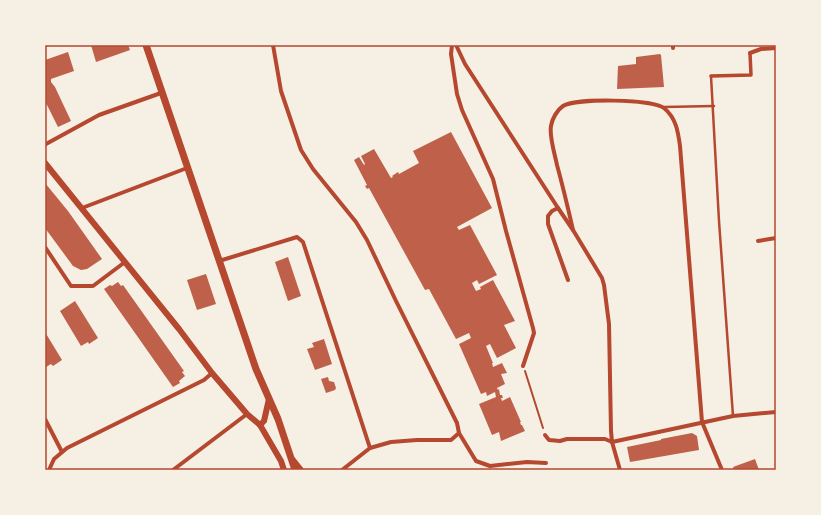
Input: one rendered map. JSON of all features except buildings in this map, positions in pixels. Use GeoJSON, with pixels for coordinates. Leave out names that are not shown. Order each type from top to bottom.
{"type":"FeatureCollection","features":[{"type":"Feature","properties":{"kind":"main road"},"geometry":{"type":"LineString","coordinates":[[146,45],[161,93],[256,369],[269,399],[295,470]]}},
{"type":"Feature","properties":{"kind":"street"},"geometry":{"type":"LineString","coordinates":[[273,45],[281,92],[301,150],[313,169],[356,222],[367,240],[456,423],[459,433],[476,461],[490,466],[527,462],[546,463]]}},
{"type":"Feature","properties":{"kind":"street"},"geometry":{"type":"LineString","coordinates":[[452,45],[451,54],[460,105],[493,179],[533,328],[534,334],[523,366]]}},
{"type":"Feature","properties":{"kind":"street"},"geometry":{"type":"LineString","coordinates":[[456,45],[465,64],[573,230],[602,278],[609,324],[609,388],[612,442],[620,470]]}},
{"type":"Feature","properties":{"kind":"street"},"geometry":{"type":"LineString","coordinates":[[712,76],[751,76],[750,53],[776,48]]}},
{"type":"Feature","properties":{"kind":"street"},"geometry":{"type":"LineString","coordinates":[[46,144],[99,115],[161,93]]}},
{"type":"Feature","properties":{"kind":"street"},"geometry":{"type":"LineString","coordinates":[[573,230],[553,150],[550,126],[555,115],[564,105],[579,101],[623,101],[652,103],[663,107],[673,117],[678,129],[702,422],[722,470]]}},
{"type":"Feature","properties":{"kind":"street"},"geometry":{"type":"LineString","coordinates":[[45,163],[179,329],[212,373],[247,414],[260,426],[281,461],[284,470]]}},
{"type":"Feature","properties":{"kind":"street"},"geometry":{"type":"LineString","coordinates":[[82,208],[187,168]]}},
{"type":"Feature","properties":{"kind":"street"},"geometry":{"type":"LineString","coordinates":[[558,208],[552,211],[548,216],[548,224],[568,280]]}},
{"type":"Feature","properties":{"kind":"street"},"geometry":{"type":"LineString","coordinates":[[219,261],[297,237],[303,242],[370,448]]}},
{"type":"Feature","properties":{"kind":"street"},"geometry":{"type":"LineString","coordinates":[[758,241],[776,238]]}},
{"type":"Feature","properties":{"kind":"street"},"geometry":{"type":"LineString","coordinates":[[45,247],[71,286],[93,286],[125,262]]}},
{"type":"Feature","properties":{"kind":"street"},"geometry":{"type":"LineString","coordinates":[[49,470],[54,459],[67,448],[204,380],[212,373]]}},
{"type":"Feature","properties":{"kind":"street"},"geometry":{"type":"LineString","coordinates":[[260,426],[264,421],[269,399]]}},
{"type":"Feature","properties":{"kind":"street"},"geometry":{"type":"LineString","coordinates":[[545,435],[550,440],[606,439],[612,442],[733,416],[776,412]]}},
{"type":"Feature","properties":{"kind":"street"},"geometry":{"type":"LineString","coordinates":[[173,470],[247,414]]}},
{"type":"Feature","properties":{"kind":"street"},"geometry":{"type":"LineString","coordinates":[[45,419],[62,452]]}},
{"type":"Feature","properties":{"kind":"street"},"geometry":{"type":"LineString","coordinates":[[342,470],[370,448],[391,442],[451,440],[459,433]]}},
{"type":"Feature","properties":{"kind":"street"},"geometry":{"type":"LineString","coordinates":[[292,459],[301,470]]}},
{"type":"Feature","properties":{"kind":"lane"},"geometry":{"type":"LineString","coordinates":[[712,76],[719,221],[733,416]]}},
{"type":"Feature","properties":{"kind":"lane"},"geometry":{"type":"LineString","coordinates":[[663,107],[714,106]]}},
{"type":"Feature","properties":{"kind":"path"},"geometry":{"type":"LineString","coordinates":[[523,366],[545,435]]}}]}
